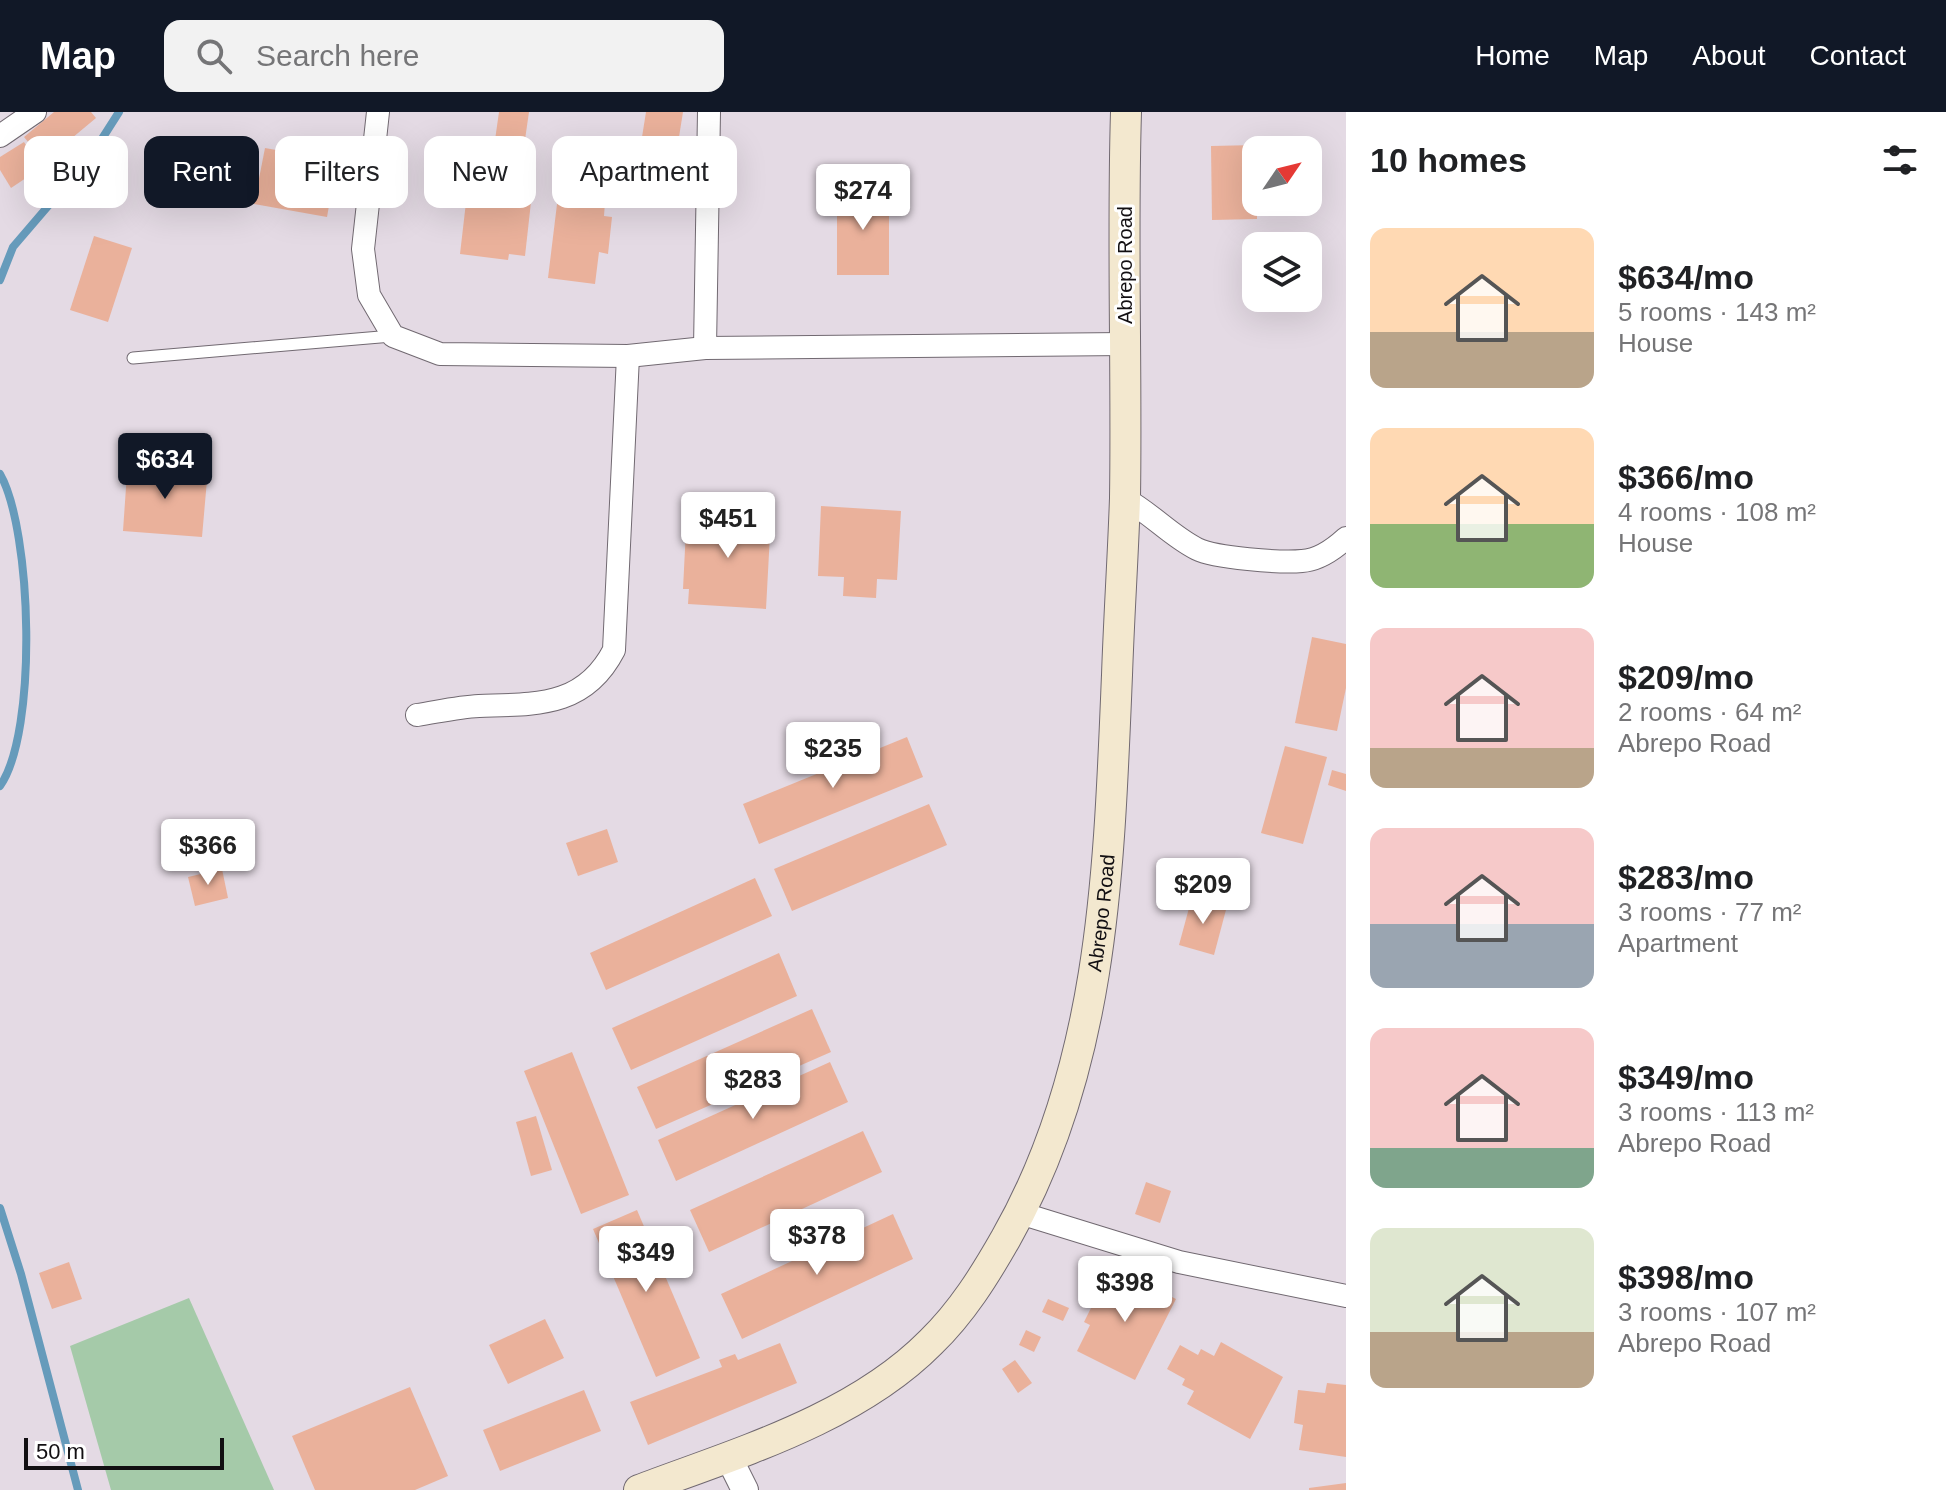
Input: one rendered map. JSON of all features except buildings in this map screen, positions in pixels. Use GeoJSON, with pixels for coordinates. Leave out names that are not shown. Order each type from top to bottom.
{"type":"FeatureCollection","features":[{"type":"Feature","properties":{"kind":"main road","name":"Abrepo Road"},"geometry":{"type":"LineString","coordinates":[[639,1490],[803,1424],[896,1374],[932,1342],[967,1301],[1020,1213],[1051,1144],[1072,1083],[1085,1029],[1101,929],[1111,819],[1125,499],[1126,112]]}},
{"type":"Feature","properties":{"kind":"street"},"geometry":{"type":"LineString","coordinates":[[0,136],[35,112]]}},
{"type":"Feature","properties":{"kind":"street"},"geometry":{"type":"LineString","coordinates":[[378,112],[363,249],[369,295],[393,336],[440,354],[628,356],[705,348],[1125,344]]}},
{"type":"Feature","properties":{"kind":"street"},"geometry":{"type":"LineString","coordinates":[[705,348],[709,112]]}},
{"type":"Feature","properties":{"kind":"street"},"geometry":{"type":"LineString","coordinates":[[417,715],[475,706],[535,705],[559,701],[604,670],[614,650],[628,356]]}},
{"type":"Feature","properties":{"kind":"street"},"geometry":{"type":"LineString","coordinates":[[1125,499],[1145,510],[1197,550],[1214,554],[1304,561],[1331,552],[1346,538]]}},
{"type":"Feature","properties":{"kind":"street"},"geometry":{"type":"LineString","coordinates":[[1020,1213],[1179,1262],[1346,1296]]}},
{"type":"Feature","properties":{"kind":"street"},"geometry":{"type":"LineString","coordinates":[[728,1456],[745,1490]]}},
{"type":"Feature","properties":{"kind":"lane"},"geometry":{"type":"LineString","coordinates":[[133,358],[393,336]]}},
{"type":"Feature","properties":{"kind":"green space"},"geometry":{"type":"Polygon","coordinates":[[[189,1298],[274,1490],[111,1490],[70,1346],[189,1298]]]}},
{"type":"Feature","properties":{"kind":"waterway"},"geometry":{"type":"LineString","coordinates":[[0,280],[13,247],[91,156],[119,112]]}},
{"type":"Feature","properties":{"kind":"waterway"},"geometry":{"type":"LineString","coordinates":[[0,474],[11,501],[19,539],[26,631],[21,722],[12,759],[0,786]]}},
{"type":"Feature","properties":{"kind":"waterway"},"geometry":{"type":"LineString","coordinates":[[0,1208],[21,1274],[78,1490]]}}]}
